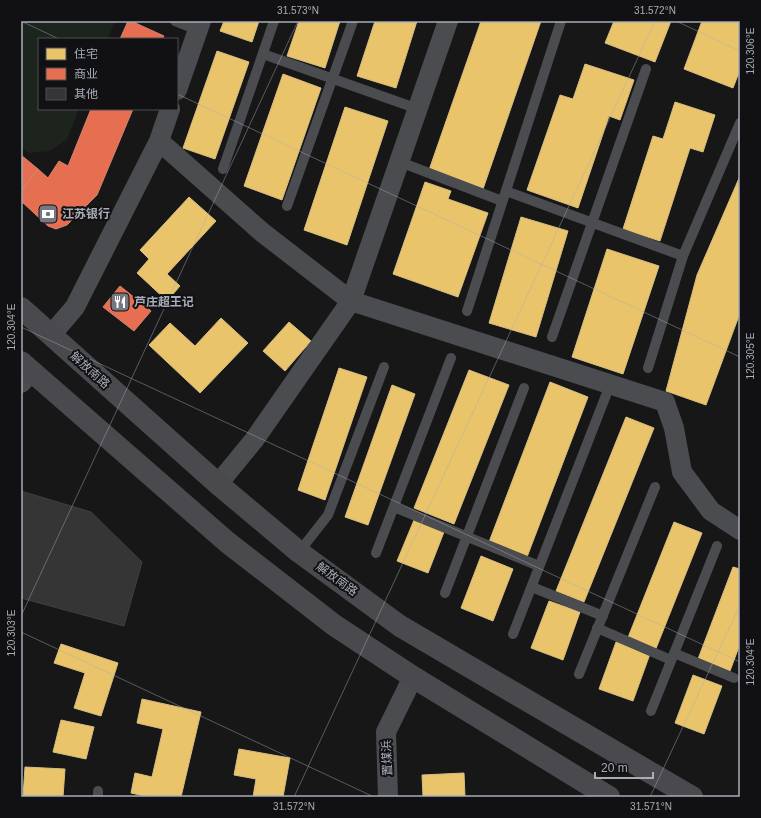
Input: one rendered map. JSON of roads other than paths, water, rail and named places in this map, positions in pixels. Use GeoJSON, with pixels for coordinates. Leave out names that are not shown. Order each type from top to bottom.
{"type":"FeatureCollection","features":[{"type":"Feature","properties":{"kind":"main road","name":"解放南路"},"geometry":{"type":"LineString","coordinates":[[21,308],[218,484],[299,552],[400,626],[692,797]]}},
{"type":"Feature","properties":{"kind":"main road"},"geometry":{"type":"LineString","coordinates":[[25,372],[227,542],[334,626],[412,677],[609,797]]}},
{"type":"Feature","properties":{"kind":"street"},"geometry":{"type":"LineString","coordinates":[[218,484],[254,440],[351,301],[448,21]]}},
{"type":"Feature","properties":{"kind":"street"},"geometry":{"type":"LineString","coordinates":[[178,87],[200,25]]}},
{"type":"Feature","properties":{"kind":"street"},"geometry":{"type":"LineString","coordinates":[[51,335],[75,307],[159,141],[170,110]]}},
{"type":"Feature","properties":{"kind":"street"},"geometry":{"type":"LineString","coordinates":[[159,141],[263,233],[351,301],[665,402],[674,428],[682,472],[711,511],[740,530]]}},
{"type":"Feature","properties":{"kind":"street","name":"置煤浜"},"geometry":{"type":"LineString","coordinates":[[388,797],[386,732],[412,677]]}},
{"type":"Feature","properties":{"kind":"lane"},"geometry":{"type":"LineString","coordinates":[[175,21],[200,25]]}},
{"type":"Feature","properties":{"kind":"lane"},"geometry":{"type":"LineString","coordinates":[[223,169],[274,21]]}},
{"type":"Feature","properties":{"kind":"lane"},"geometry":{"type":"LineString","coordinates":[[287,206],[353,21]]}},
{"type":"Feature","properties":{"kind":"lane"},"geometry":{"type":"LineString","coordinates":[[468,311],[561,21]]}},
{"type":"Feature","properties":{"kind":"lane"},"geometry":{"type":"LineString","coordinates":[[263,54],[418,109]]}},
{"type":"Feature","properties":{"kind":"lane"},"geometry":{"type":"LineString","coordinates":[[552,337],[646,69]]}},
{"type":"Feature","properties":{"kind":"lane"},"geometry":{"type":"LineString","coordinates":[[648,368],[683,256],[740,123]]}},
{"type":"Feature","properties":{"kind":"lane"},"geometry":{"type":"LineString","coordinates":[[400,162],[592,224],[683,256]]}},
{"type":"Feature","properties":{"kind":"lane"},"geometry":{"type":"LineString","coordinates":[[376,553],[451,358]]}},
{"type":"Feature","properties":{"kind":"lane"},"geometry":{"type":"LineString","coordinates":[[299,552],[328,515],[384,367]]}},
{"type":"Feature","properties":{"kind":"lane"},"geometry":{"type":"LineString","coordinates":[[513,634],[610,385]]}},
{"type":"Feature","properties":{"kind":"lane"},"geometry":{"type":"LineString","coordinates":[[445,593],[524,388]]}},
{"type":"Feature","properties":{"kind":"lane"},"geometry":{"type":"LineString","coordinates":[[579,674],[656,487]]}},
{"type":"Feature","properties":{"kind":"lane"},"geometry":{"type":"LineString","coordinates":[[394,507],[540,566]]}},
{"type":"Feature","properties":{"kind":"lane"},"geometry":{"type":"LineString","coordinates":[[651,711],[717,546]]}},
{"type":"Feature","properties":{"kind":"lane"},"geometry":{"type":"LineString","coordinates":[[532,587],[603,616]]}},
{"type":"Feature","properties":{"kind":"lane"},"geometry":{"type":"LineString","coordinates":[[597,628],[734,678]]}},
{"type":"Feature","properties":{"kind":"place","name":"江苏银行"},"geometry":{"type":"Point","coordinates":[48,214]}},
{"type":"Feature","properties":{"kind":"place","name":"芦庄超王记"},"geometry":{"type":"Point","coordinates":[120,302]}}]}
